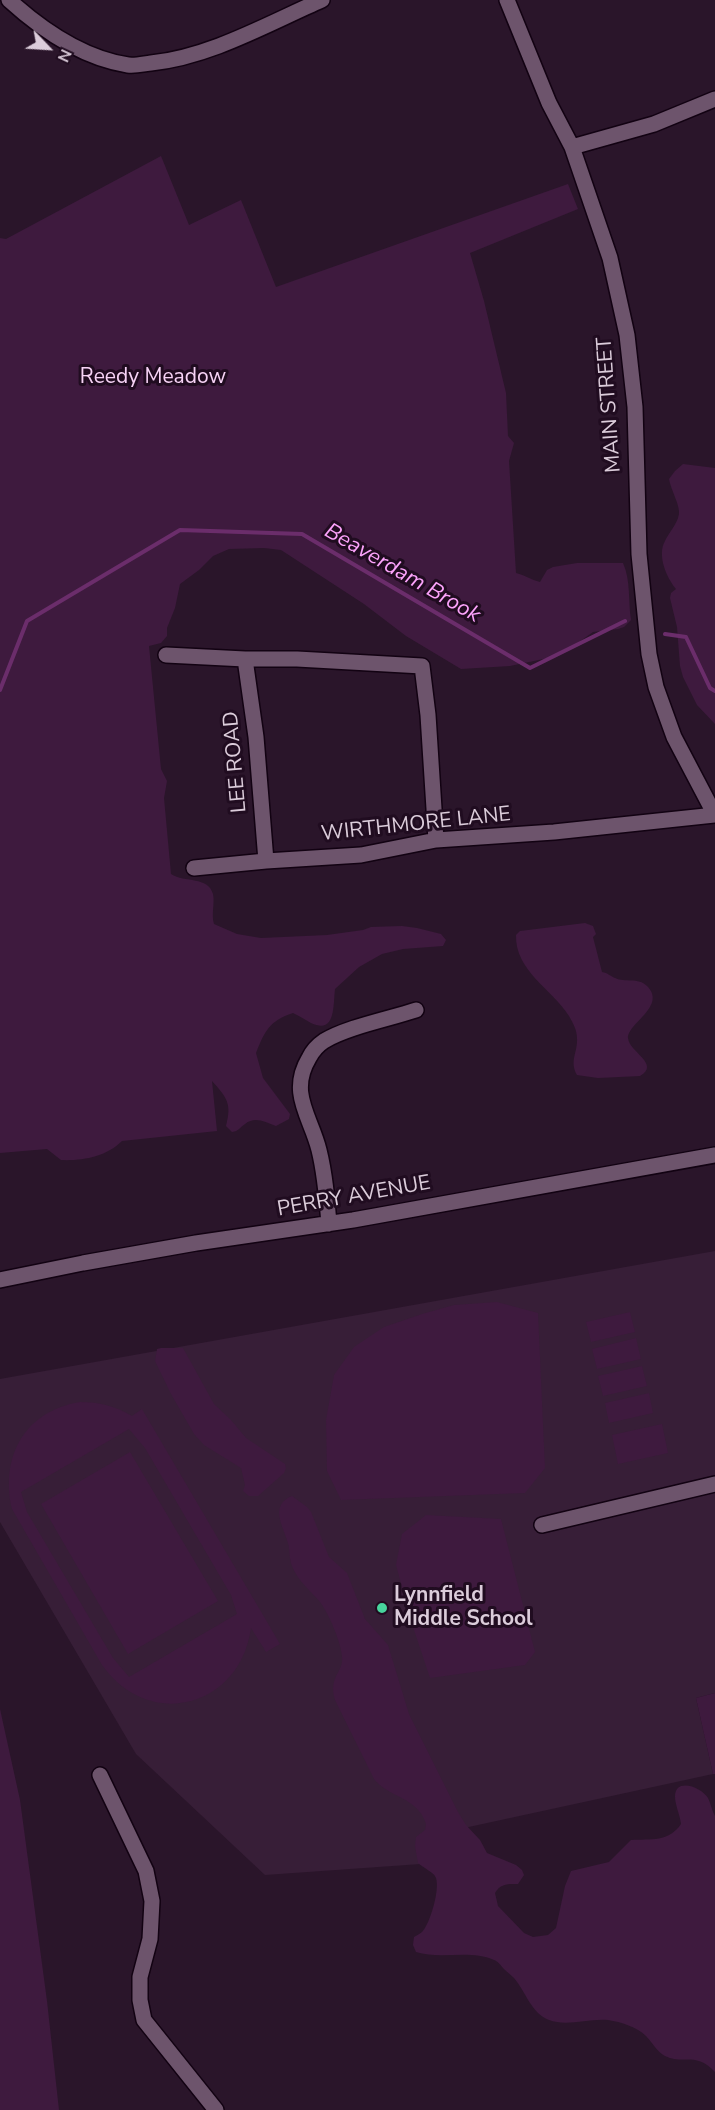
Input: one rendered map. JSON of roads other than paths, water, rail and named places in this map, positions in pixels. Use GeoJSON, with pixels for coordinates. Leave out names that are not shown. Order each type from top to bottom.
{"type":"FeatureCollection","features":[{"type":"Feature","properties":{"kind":"street"},"geometry":{"type":"LineString","coordinates":[[9,0],[56,37],[94,57],[130,65],[176,60],[240,36],[322,0]]}},
{"type":"Feature","properties":{"kind":"street","name":"MAIN STREET"},"geometry":{"type":"LineString","coordinates":[[507,0],[549,102],[572,147],[610,258],[627,335],[634,407],[639,554],[649,654],[656,687],[674,737],[715,815]]}},
{"type":"Feature","properties":{"kind":"street"},"geometry":{"type":"LineString","coordinates":[[572,147],[654,124],[715,99]]}},
{"type":"Feature","properties":{"kind":"street"},"geometry":{"type":"LineString","coordinates":[[166,655],[422,666],[428,715],[436,840]]}},
{"type":"Feature","properties":{"kind":"street","name":"LEE ROAD"},"geometry":{"type":"LineString","coordinates":[[245,659],[256,737],[266,861]]}},
{"type":"Feature","properties":{"kind":"street","name":"WIRTHMORE LANE"},"geometry":{"type":"LineString","coordinates":[[194,868],[361,855],[436,840],[554,832],[715,815]]}},
{"type":"Feature","properties":{"kind":"street"},"geometry":{"type":"LineString","coordinates":[[329,1224],[319,1148],[301,1099],[299,1085],[303,1067],[322,1042],[337,1034],[416,1010]]}},
{"type":"Feature","properties":{"kind":"street","name":"PERRY AVENUE"},"geometry":{"type":"LineString","coordinates":[[0,1280],[116,1257],[329,1224],[715,1155]]}},
{"type":"Feature","properties":{"kind":"street"},"geometry":{"type":"LineString","coordinates":[[542,1525],[715,1484]]}},
{"type":"Feature","properties":{"kind":"street"},"geometry":{"type":"LineString","coordinates":[[100,1775],[146,1871],[152,1901],[150,1939],[140,1977],[140,2000],[144,2020],[216,2110]]}},
{"type":"Feature","properties":{"kind":"waterway","name":"Beaverdam Brook"},"geometry":{"type":"LineString","coordinates":[[0,690],[27,621],[180,530],[302,534],[530,668],[625,621]]}},
{"type":"Feature","properties":{"kind":"waterway","name":"Beaverdam Brook"},"geometry":{"type":"LineString","coordinates":[[665,634],[686,637],[710,688],[715,691]]}},
{"type":"Feature","properties":{"kind":"place","name":"Lynnfield Middle School"},"geometry":{"type":"Point","coordinates":[382,1608]}},
{"type":"Feature","properties":{"kind":"park label","name":"Reedy Meadow"},"geometry":{"type":"Point","coordinates":[153,378]}}]}
